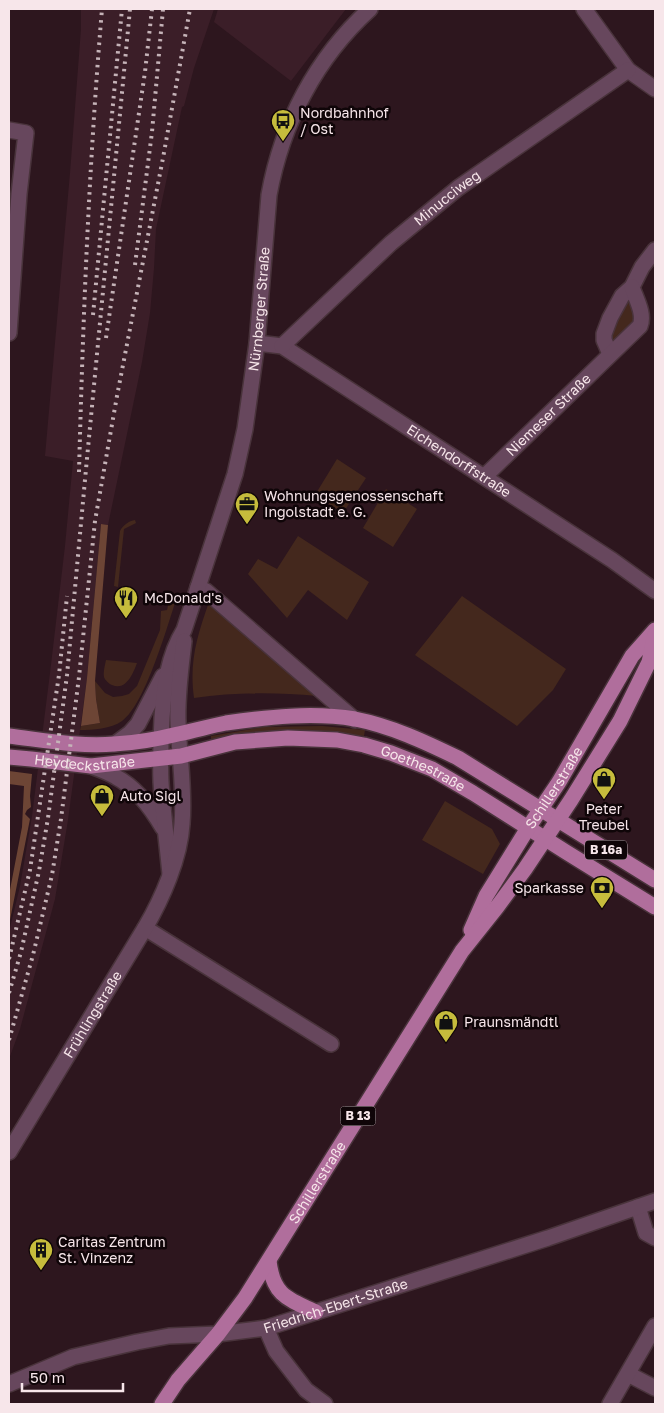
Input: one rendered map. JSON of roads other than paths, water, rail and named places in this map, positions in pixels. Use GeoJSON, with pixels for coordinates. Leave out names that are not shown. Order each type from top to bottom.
{"type":"FeatureCollection","features":[{"type":"Feature","properties":{"kind":"main road","name":"Schillerstraße"},"geometry":{"type":"LineString","coordinates":[[462,951],[486,896],[559,782],[632,656],[655,630]]}},
{"type":"Feature","properties":{"kind":"main road","name":"Schillerstraße"},"geometry":{"type":"LineString","coordinates":[[162,1404],[178,1380],[218,1334],[244,1298],[462,951],[503,899],[558,820],[620,721],[649,662],[655,634]]}},
{"type":"Feature","properties":{"kind":"main road","name":"Goethestraße"},"geometry":{"type":"LineString","coordinates":[[161,737],[227,723],[321,716],[355,720],[392,730],[425,742],[458,758],[655,880]]}},
{"type":"Feature","properties":{"kind":"main road","name":"Heydeckstraße"},"geometry":{"type":"LineString","coordinates":[[9,736],[90,745],[115,744],[161,737]]}},
{"type":"Feature","properties":{"kind":"main road","name":"Goethestraße"},"geometry":{"type":"LineString","coordinates":[[161,758],[181,756],[235,742],[288,738],[337,740],[392,753],[432,769],[473,792],[655,907]]}},
{"type":"Feature","properties":{"kind":"main road","name":"Heydeckstraße"},"geometry":{"type":"LineString","coordinates":[[9,758],[90,766],[161,758]]}},
{"type":"Feature","properties":{"kind":"main road"},"geometry":{"type":"LineString","coordinates":[[269,1261],[271,1275],[276,1287],[284,1296],[296,1304],[316,1312]]}},
{"type":"Feature","properties":{"kind":"street","name":"Nürnberger Straße"},"geometry":{"type":"LineString","coordinates":[[161,758],[161,737],[168,666],[175,646],[184,630],[235,474],[245,429],[257,343],[269,195],[276,162],[301,97],[318,69],[370,9]]}},
{"type":"Feature","properties":{"kind":"street"},"geometry":{"type":"LineString","coordinates":[[584,9],[628,70],[655,89]]}},
{"type":"Feature","properties":{"kind":"street","name":"Minucciweg"},"geometry":{"type":"LineString","coordinates":[[282,346],[391,243],[458,188],[628,70]]}},
{"type":"Feature","properties":{"kind":"street"},"geometry":{"type":"LineString","coordinates":[[9,130],[26,133],[15,160],[9,333]]}},
{"type":"Feature","properties":{"kind":"street"},"geometry":{"type":"LineString","coordinates":[[610,354],[604,340],[604,334],[610,318],[622,296],[632,287],[642,267],[655,250]]}},
{"type":"Feature","properties":{"kind":"street","name":"Niemeser Straße"},"geometry":{"type":"LineString","coordinates":[[485,476],[640,326],[642,322],[641,313],[632,287]]}},
{"type":"Feature","properties":{"kind":"street","name":"Eichendorffstraße"},"geometry":{"type":"LineString","coordinates":[[257,343],[282,346],[485,476],[612,560],[655,591]]}},
{"type":"Feature","properties":{"kind":"street"},"geometry":{"type":"LineString","coordinates":[[198,587],[206,591],[355,720]]}},
{"type":"Feature","properties":{"kind":"street","name":"Nürnberger Straße"},"geometry":{"type":"LineString","coordinates":[[181,756],[178,734],[179,678],[185,637],[184,630]]}},
{"type":"Feature","properties":{"kind":"street"},"geometry":{"type":"LineString","coordinates":[[115,744],[130,733],[138,724],[168,666]]}},
{"type":"Feature","properties":{"kind":"street","name":"Frühlingstraße"},"geometry":{"type":"LineString","coordinates":[[9,1152],[158,906],[180,839],[183,778],[181,756]]}},
{"type":"Feature","properties":{"kind":"street","name":"Frühlingstraße"},"geometry":{"type":"LineString","coordinates":[[161,758],[161,782],[170,874]]}},
{"type":"Feature","properties":{"kind":"street"},"geometry":{"type":"LineString","coordinates":[[90,766],[117,777],[138,794],[154,812],[166,832]]}},
{"type":"Feature","properties":{"kind":"street"},"geometry":{"type":"LineString","coordinates":[[146,928],[331,1044]]}},
{"type":"Feature","properties":{"kind":"street","name":"Friedrich-Ebert-Straße"},"geometry":{"type":"LineString","coordinates":[[9,1384],[73,1357],[91,1352],[169,1336],[218,1334],[266,1328],[540,1241],[655,1201]]}},
{"type":"Feature","properties":{"kind":"street"},"geometry":{"type":"LineString","coordinates":[[638,1207],[646,1233],[655,1238]]}},
{"type":"Feature","properties":{"kind":"street"},"geometry":{"type":"LineString","coordinates":[[610,1404],[655,1326]]}},
{"type":"Feature","properties":{"kind":"street"},"geometry":{"type":"LineString","coordinates":[[266,1328],[276,1351],[306,1390],[325,1404]]}},
{"type":"Feature","properties":{"kind":"street"},"geometry":{"type":"LineString","coordinates":[[628,1374],[655,1388]]}},
{"type":"Feature","properties":{"kind":"railway"},"geometry":{"type":"LineString","coordinates":[[79,472],[87,241],[102,9]]}},
{"type":"Feature","properties":{"kind":"railway"},"geometry":{"type":"LineString","coordinates":[[93,315],[122,9]]}},
{"type":"Feature","properties":{"kind":"railway"},"geometry":{"type":"LineString","coordinates":[[9,993],[21,952],[39,871],[67,675],[130,9]]}},
{"type":"Feature","properties":{"kind":"railway"},"geometry":{"type":"LineString","coordinates":[[106,338],[145,72],[152,9]]}},
{"type":"Feature","properties":{"kind":"railway"},"geometry":{"type":"LineString","coordinates":[[135,265],[152,132],[163,9]]}},
{"type":"Feature","properties":{"kind":"railway"},"geometry":{"type":"LineString","coordinates":[[9,1040],[33,955],[52,875],[79,677],[95,521],[190,9]]}},
{"type":"Feature","properties":{"kind":"railway"},"geometry":{"type":"LineString","coordinates":[[9,959],[30,870],[59,675],[67,596]]}},
{"type":"Feature","properties":{"kind":"place","name":"Nordbahnhof / Ost"},"geometry":{"type":"Point","coordinates":[283,142]}},
{"type":"Feature","properties":{"kind":"place","name":"Wohnungsgenossenschaft Ingolstadt e. G."},"geometry":{"type":"Point","coordinates":[247,525]}},
{"type":"Feature","properties":{"kind":"place","name":"McDonald's"},"geometry":{"type":"Point","coordinates":[126,619]}},
{"type":"Feature","properties":{"kind":"place","name":"Peter Treubel"},"geometry":{"type":"Point","coordinates":[604,800]}},
{"type":"Feature","properties":{"kind":"place","name":"Auto Sigl"},"geometry":{"type":"Point","coordinates":[102,817]}},
{"type":"Feature","properties":{"kind":"place","name":"Sparkasse"},"geometry":{"type":"Point","coordinates":[602,909]}},
{"type":"Feature","properties":{"kind":"place","name":"Praunsmändtl"},"geometry":{"type":"Point","coordinates":[446,1043]}},
{"type":"Feature","properties":{"kind":"place","name":"Caritas Zentrum St. Vinzenz"},"geometry":{"type":"Point","coordinates":[41,1271]}}]}
